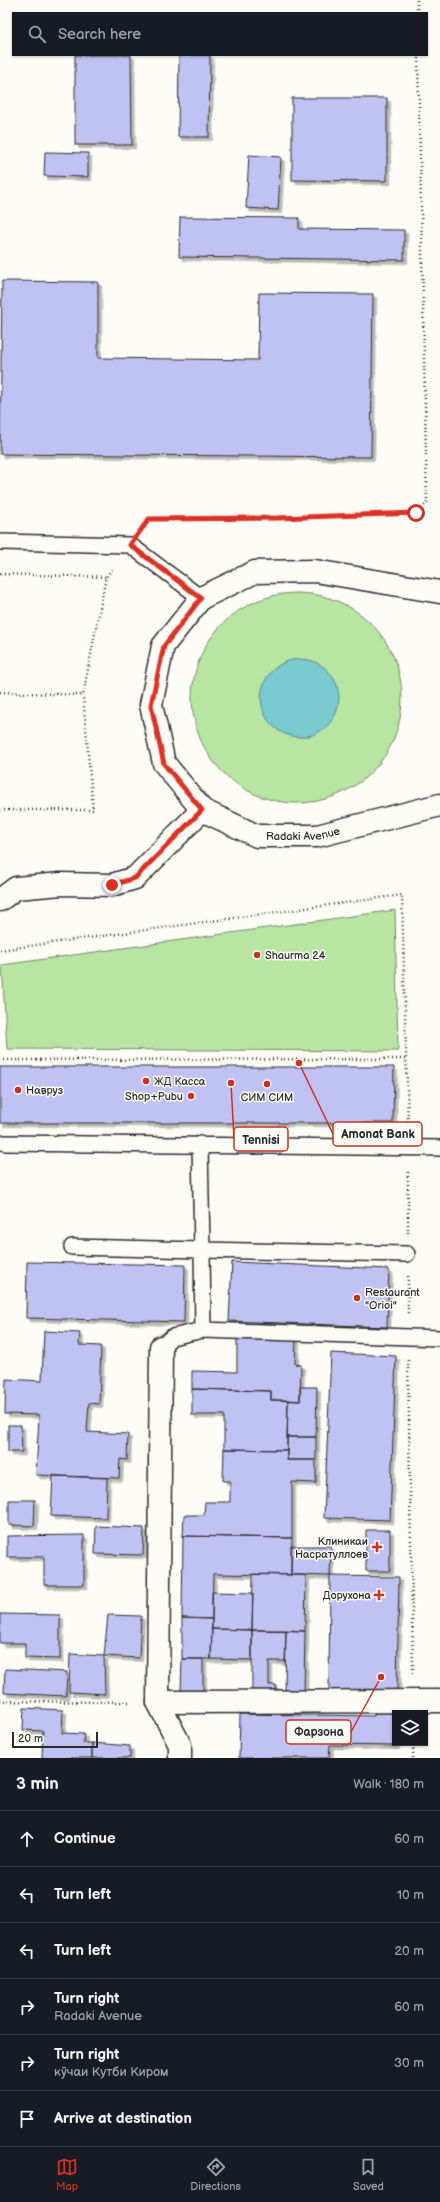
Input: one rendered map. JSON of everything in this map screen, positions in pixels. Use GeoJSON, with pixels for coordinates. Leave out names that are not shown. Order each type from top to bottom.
{"type":"FeatureCollection","features":[{"type":"Feature","properties":{"kind":"street","name":"Radaki Avenue"},"geometry":{"type":"LineString","coordinates":[[440,592],[315,571],[255,572],[201,598],[164,646],[151,705],[164,764],[202,810],[257,836],[317,836],[440,805]]}},
{"type":"Feature","properties":{"kind":"street"},"geometry":{"type":"LineString","coordinates":[[0,900],[16,888],[61,884],[112,885],[135,878],[202,810]]}},
{"type":"Feature","properties":{"kind":"street"},"geometry":{"type":"LineString","coordinates":[[161,1347],[158,1702],[180,1745],[180,1758]]}},
{"type":"Feature","properties":{"kind":"street"},"geometry":{"type":"LineString","coordinates":[[158,1702],[440,1701]]}},
{"type":"Feature","properties":{"kind":"lane"},"geometry":{"type":"LineString","coordinates":[[0,542],[130,545],[201,598]]}},
{"type":"Feature","properties":{"kind":"lane"},"geometry":{"type":"LineString","coordinates":[[5,1143],[200,1144],[440,1148]]}},
{"type":"Feature","properties":{"kind":"lane"},"geometry":{"type":"LineString","coordinates":[[200,1144],[203,1330]]}},
{"type":"Feature","properties":{"kind":"lane"},"geometry":{"type":"LineString","coordinates":[[72,1247],[407,1254]]}},
{"type":"Feature","properties":{"kind":"lane"},"geometry":{"type":"LineString","coordinates":[[161,1347],[172,1338],[203,1330],[440,1338]]}},
{"type":"Feature","properties":{"kind":"path"},"geometry":{"type":"LineString","coordinates":[[417,0],[417,12]]}},
{"type":"Feature","properties":{"kind":"path"},"geometry":{"type":"LineString","coordinates":[[0,810],[93,810],[83,695],[106,577],[149,519],[277,518],[416,513],[427,503],[418,56]]}},
{"type":"Feature","properties":{"kind":"path"},"geometry":{"type":"LineString","coordinates":[[0,574],[106,577]]}},
{"type":"Feature","properties":{"kind":"path"},"geometry":{"type":"LineString","coordinates":[[0,692],[83,695]]}},
{"type":"Feature","properties":{"kind":"path"},"geometry":{"type":"LineString","coordinates":[[0,950],[402,895],[409,1147],[407,1254],[413,1702]]}},
{"type":"Feature","properties":{"kind":"path"},"geometry":{"type":"LineString","coordinates":[[0,1060],[406,1059]]}},
{"type":"Feature","properties":{"kind":"path"},"geometry":{"type":"LineString","coordinates":[[0,1701],[158,1702]]}},
{"type":"Feature","properties":{"kind":"path"},"geometry":{"type":"LineString","coordinates":[[413,1746],[413,1758]]}},
{"type":"Feature","properties":{"kind":"green space"},"geometry":{"type":"Polygon","coordinates":[[[297,593],[317,595],[337,601],[355,611],[371,624],[384,640],[394,658],[400,678],[402,698],[400,718],[394,738],[384,756],[371,772],[355,785],[337,795],[317,801],[297,803],[277,801],[257,795],[239,785],[223,772],[210,756],[200,738],[194,718],[192,698],[194,678],[200,658],[210,640],[223,624],[239,611],[257,601],[277,595],[297,593]]]}},
{"type":"Feature","properties":{"kind":"green space"},"geometry":{"type":"Polygon","coordinates":[[[395,910],[398,1051],[7,1049],[2,965],[395,910]]]}},
{"type":"Feature","properties":{"kind":"water"},"geometry":{"type":"Polygon","coordinates":[[[300,659],[315,662],[322,666],[332,676],[336,683],[339,698],[336,713],[332,720],[322,730],[315,734],[300,737],[285,734],[278,730],[268,720],[264,713],[261,698],[264,683],[268,676],[278,666],[285,662],[300,659]]]}},
{"type":"Feature","properties":{"kind":"building"},"geometry":{"type":"Polygon","coordinates":[[[75,56],[131,56],[132,145],[75,145],[75,56]]]}},
{"type":"Feature","properties":{"kind":"building"},"geometry":{"type":"Polygon","coordinates":[[[179,56],[210,56],[209,137],[178,137],[179,56]]]}},
{"type":"Feature","properties":{"kind":"building"},"geometry":{"type":"Polygon","coordinates":[[[292,98],[387,98],[387,181],[292,180],[292,98]]]}},
{"type":"Feature","properties":{"kind":"building"},"geometry":{"type":"Polygon","coordinates":[[[45,152],[88,153],[88,177],[44,176],[45,152]]]}},
{"type":"Feature","properties":{"kind":"building"},"geometry":{"type":"Polygon","coordinates":[[[249,155],[281,157],[278,210],[246,208],[249,155]]]}},
{"type":"Feature","properties":{"kind":"building"},"geometry":{"type":"Polygon","coordinates":[[[180,217],[299,218],[299,229],[404,230],[404,260],[179,257],[180,217]]]}},
{"type":"Feature","properties":{"kind":"building"},"geometry":{"type":"Polygon","coordinates":[[[2,281],[98,282],[98,358],[258,360],[259,293],[373,294],[371,457],[0,454],[2,281]]]}},
{"type":"Feature","properties":{"kind":"building"},"geometry":{"type":"Polygon","coordinates":[[[0,1067],[394,1067],[393,1123],[0,1123],[0,1067]]]}},
{"type":"Feature","properties":{"kind":"building"},"geometry":{"type":"Polygon","coordinates":[[[27,1262],[185,1265],[184,1322],[26,1318],[27,1262]]]}},
{"type":"Feature","properties":{"kind":"building"},"geometry":{"type":"Polygon","coordinates":[[[232,1262],[389,1269],[387,1327],[229,1321],[232,1262]]]}},
{"type":"Feature","properties":{"kind":"building"},"geometry":{"type":"Polygon","coordinates":[[[44,1331],[80,1333],[79,1345],[101,1346],[99,1404],[89,1403],[87,1432],[128,1434],[127,1460],[120,1459],[119,1478],[36,1475],[39,1415],[5,1414],[6,1379],[42,1381],[44,1331]]]}},
{"type":"Feature","properties":{"kind":"building"},"geometry":{"type":"Polygon","coordinates":[[[237,1337],[296,1338],[295,1364],[301,1365],[300,1401],[271,1400],[271,1391],[192,1389],[192,1371],[237,1372],[237,1337]]]}},
{"type":"Feature","properties":{"kind":"building"},"geometry":{"type":"Polygon","coordinates":[[[331,1353],[396,1356],[390,1520],[324,1518],[331,1353]]]}},
{"type":"Feature","properties":{"kind":"building"},"geometry":{"type":"Polygon","coordinates":[[[300,1387],[317,1387],[316,1437],[287,1437],[288,1400],[300,1401],[300,1387]]]}},
{"type":"Feature","properties":{"kind":"building"},"geometry":{"type":"Polygon","coordinates":[[[192,1389],[271,1391],[271,1400],[288,1400],[287,1450],[224,1449],[224,1415],[192,1415],[192,1389]]]}},
{"type":"Feature","properties":{"kind":"building"},"geometry":{"type":"Polygon","coordinates":[[[8,1425],[21,1425],[22,1452],[8,1452],[8,1425]]]}},
{"type":"Feature","properties":{"kind":"building"},"geometry":{"type":"Polygon","coordinates":[[[287,1437],[316,1437],[316,1460],[287,1460],[287,1437]]]}},
{"type":"Feature","properties":{"kind":"building"},"geometry":{"type":"Polygon","coordinates":[[[224,1449],[287,1450],[287,1460],[316,1460],[316,1483],[292,1482],[292,1538],[183,1536],[184,1515],[204,1515],[205,1502],[230,1502],[230,1481],[223,1481],[224,1449]]]}},
{"type":"Feature","properties":{"kind":"building"},"geometry":{"type":"Polygon","coordinates":[[[53,1476],[107,1478],[106,1518],[51,1516],[53,1476]]]}},
{"type":"Feature","properties":{"kind":"building"},"geometry":{"type":"Polygon","coordinates":[[[9,1500],[35,1500],[34,1526],[9,1525],[9,1500]]]}},
{"type":"Feature","properties":{"kind":"building"},"geometry":{"type":"Polygon","coordinates":[[[96,1526],[144,1528],[143,1555],[95,1554],[96,1526]]]}},
{"type":"Feature","properties":{"kind":"building"},"geometry":{"type":"Polygon","coordinates":[[[366,1530],[390,1530],[390,1571],[366,1571],[366,1530]]]}},
{"type":"Feature","properties":{"kind":"building"},"geometry":{"type":"Polygon","coordinates":[[[84,1535],[84,1585],[44,1585],[44,1557],[7,1557],[7,1536],[84,1535]]]}},
{"type":"Feature","properties":{"kind":"building"},"geometry":{"type":"Polygon","coordinates":[[[183,1536],[292,1538],[291,1575],[213,1574],[212,1619],[182,1618],[183,1536]]]}},
{"type":"Feature","properties":{"kind":"building"},"geometry":{"type":"Polygon","coordinates":[[[291,1546],[331,1546],[330,1576],[291,1575],[291,1546]]]}},
{"type":"Feature","properties":{"kind":"building"},"geometry":{"type":"Polygon","coordinates":[[[253,1574],[306,1575],[305,1631],[252,1630],[253,1574]]]}},
{"type":"Feature","properties":{"kind":"building"},"geometry":{"type":"Polygon","coordinates":[[[330,1576],[399,1577],[397,1692],[329,1691],[330,1576]]]}},
{"type":"Feature","properties":{"kind":"building"},"geometry":{"type":"Polygon","coordinates":[[[212,1592],[253,1593],[252,1630],[212,1629],[212,1592]]]}},
{"type":"Feature","properties":{"kind":"building"},"geometry":{"type":"Polygon","coordinates":[[[0,1614],[60,1615],[60,1659],[25,1658],[25,1643],[0,1643],[0,1614]]]}},
{"type":"Feature","properties":{"kind":"building"},"geometry":{"type":"Polygon","coordinates":[[[108,1615],[141,1616],[139,1658],[104,1656],[108,1615]]]}},
{"type":"Feature","properties":{"kind":"building"},"geometry":{"type":"Polygon","coordinates":[[[182,1618],[212,1619],[211,1659],[182,1659],[182,1618]]]}},
{"type":"Feature","properties":{"kind":"building"},"geometry":{"type":"Polygon","coordinates":[[[212,1629],[252,1630],[252,1660],[211,1659],[212,1629]]]}},
{"type":"Feature","properties":{"kind":"building"},"geometry":{"type":"Polygon","coordinates":[[[252,1630],[286,1630],[285,1661],[269,1661],[269,1685],[276,1685],[276,1694],[252,1694],[252,1630]]]}},
{"type":"Feature","properties":{"kind":"building"},"geometry":{"type":"Polygon","coordinates":[[[286,1630],[305,1631],[304,1694],[285,1694],[286,1630]]]}},
{"type":"Feature","properties":{"kind":"building"},"geometry":{"type":"Polygon","coordinates":[[[70,1654],[104,1656],[105,1694],[69,1692],[70,1654]]]}},
{"type":"Feature","properties":{"kind":"building"},"geometry":{"type":"Polygon","coordinates":[[[182,1659],[203,1659],[203,1692],[181,1692],[182,1659]]]}},
{"type":"Feature","properties":{"kind":"building"},"geometry":{"type":"Polygon","coordinates":[[[5,1669],[67,1672],[66,1696],[4,1693],[5,1669]]]}},
{"type":"Feature","properties":{"kind":"building"},"geometry":{"type":"Polygon","coordinates":[[[24,1708],[63,1710],[62,1733],[84,1734],[83,1743],[92,1743],[92,1758],[42,1758],[43,1731],[23,1730],[24,1708]]]}},
{"type":"Feature","properties":{"kind":"building"},"geometry":{"type":"Polygon","coordinates":[[[375,1712],[392,1712],[392,1746],[330,1745],[329,1758],[239,1758],[240,1714],[374,1716],[375,1712]]]}},
{"type":"Feature","properties":{"kind":"building"},"geometry":{"type":"Polygon","coordinates":[[[92,1743],[130,1746],[130,1758],[92,1758],[92,1743]]]}},
{"type":"Feature","properties":{"kind":"place","name":"Shaurma 24"},"geometry":{"type":"Point","coordinates":[257,955]}},
{"type":"Feature","properties":{"kind":"place","name":"Amonat Bank"},"geometry":{"type":"Point","coordinates":[299,1063]}},
{"type":"Feature","properties":{"kind":"place","name":"ЖД Касса"},"geometry":{"type":"Point","coordinates":[146,1081]}},
{"type":"Feature","properties":{"kind":"place","name":"Tennisi"},"geometry":{"type":"Point","coordinates":[231,1083]}},
{"type":"Feature","properties":{"kind":"place","name":"СИМ СИМ"},"geometry":{"type":"Point","coordinates":[267,1084]}},
{"type":"Feature","properties":{"kind":"place","name":"Навруз"},"geometry":{"type":"Point","coordinates":[18,1090]}},
{"type":"Feature","properties":{"kind":"place","name":"Shop+Pubu"},"geometry":{"type":"Point","coordinates":[191,1096]}},
{"type":"Feature","properties":{"kind":"place","name":"Restaurant \"Orioi\""},"geometry":{"type":"Point","coordinates":[357,1298]}},
{"type":"Feature","properties":{"kind":"place","name":"Клиникаи Насратуллоев"},"geometry":{"type":"Point","coordinates":[377,1547]}},
{"type":"Feature","properties":{"kind":"place","name":"Дорухона"},"geometry":{"type":"Point","coordinates":[379,1595]}},
{"type":"Feature","properties":{"kind":"place","name":"Фарзона"},"geometry":{"type":"Point","coordinates":[381,1677]}},
{"type":"Feature","properties":{"kind":"route"},"geometry":{"type":"LineString","coordinates":[[112,885],[135,878],[202,810],[164,764],[151,705],[164,646],[201,598],[130,545],[149,519],[277,518],[416,513]]}}]}
